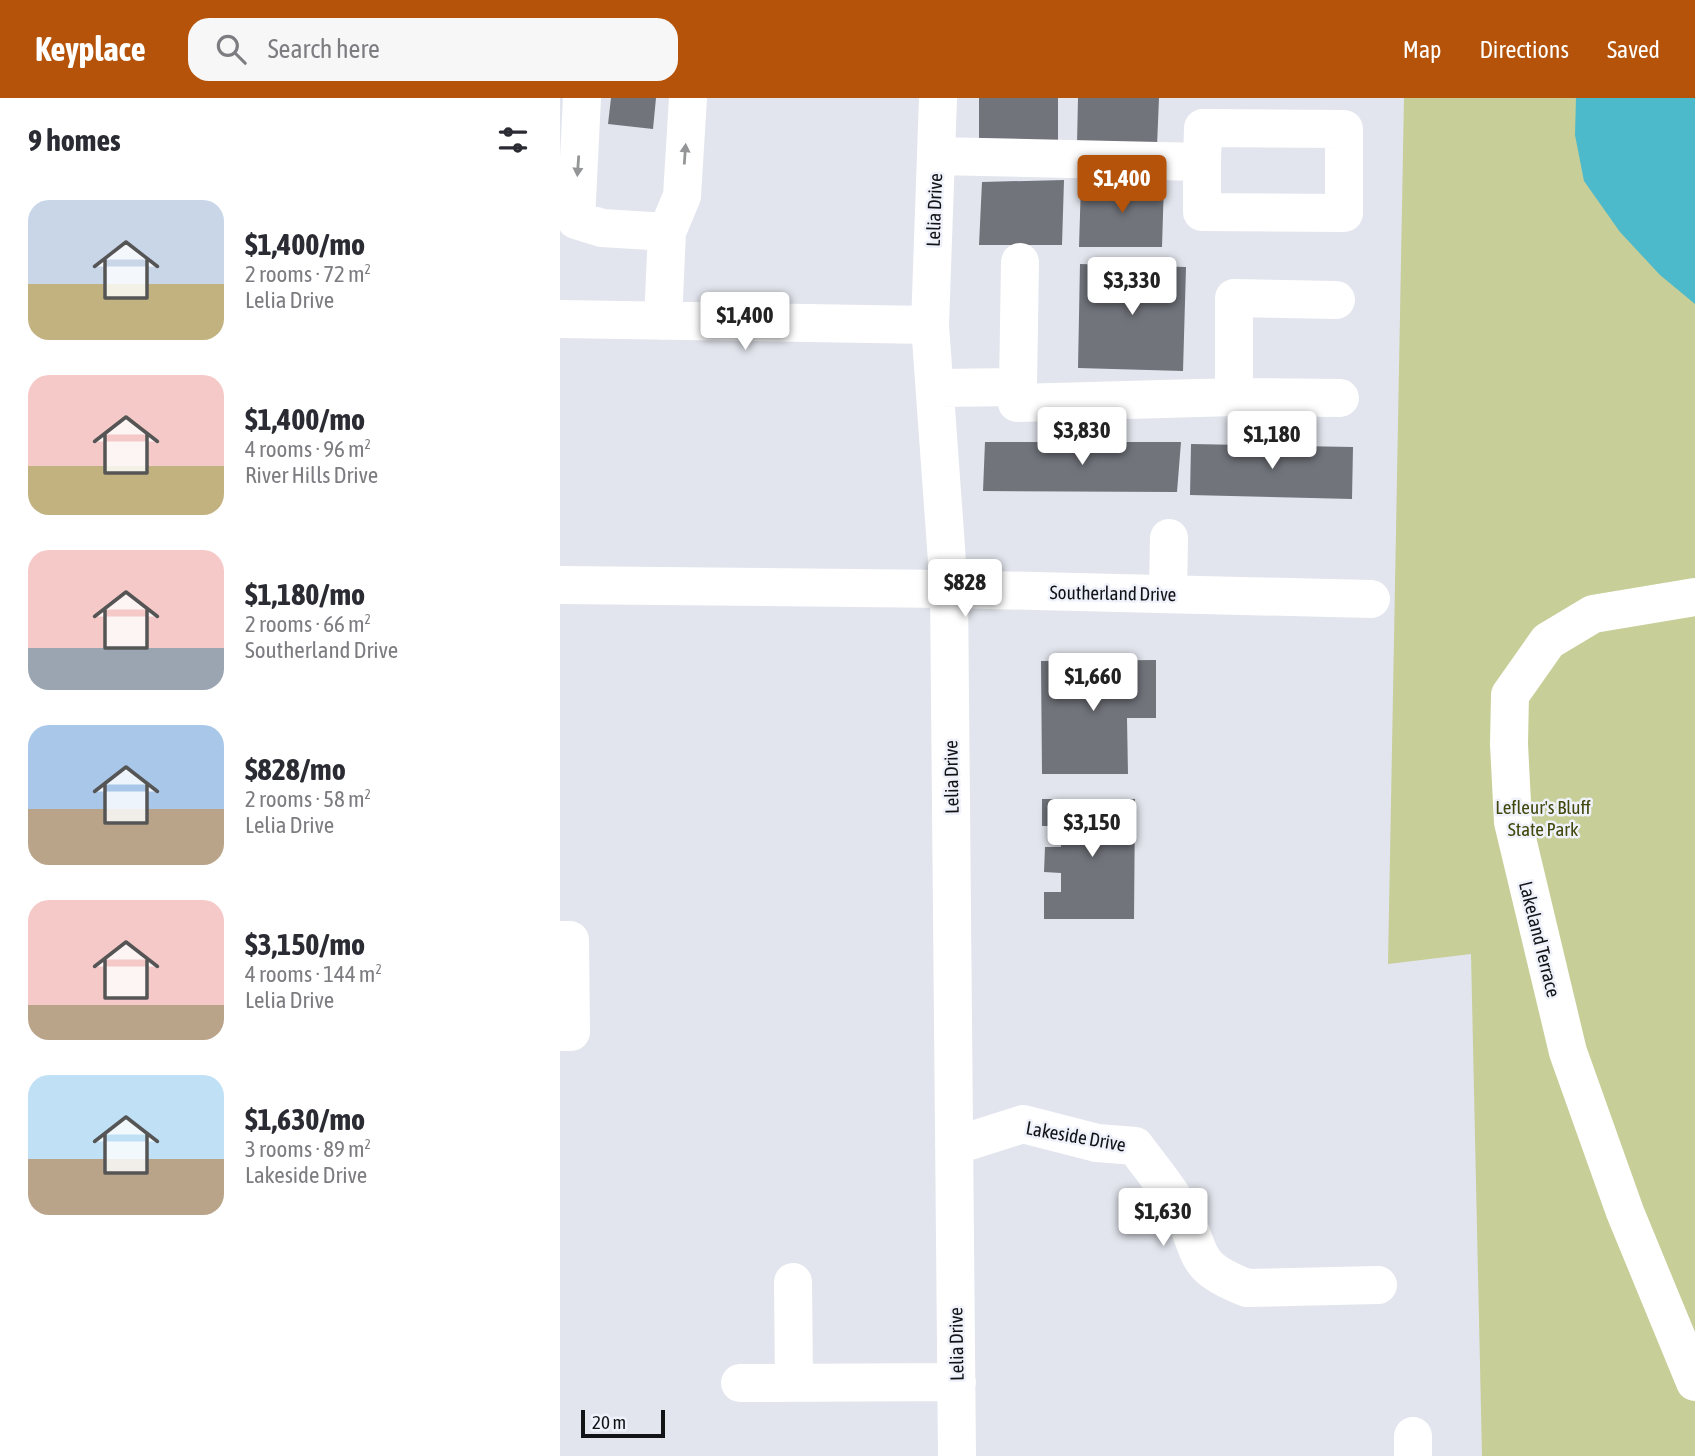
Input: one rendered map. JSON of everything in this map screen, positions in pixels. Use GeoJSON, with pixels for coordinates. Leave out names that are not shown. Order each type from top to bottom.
{"type":"FeatureCollection","features":[{"type":"Feature","properties":{"kind":"street"},"geometry":{"type":"LineString","coordinates":[[582,98],[568,220],[602,228],[667,232]]}},
{"type":"Feature","properties":{"kind":"street"},"geometry":{"type":"LineString","coordinates":[[663,321],[667,232],[682,196],[688,98]]}},
{"type":"Feature","properties":{"kind":"street","name":"Lelia Drive"},"geometry":{"type":"LineString","coordinates":[[938,98],[930,325],[949,589],[957,1456]]}},
{"type":"Feature","properties":{"kind":"street"},"geometry":{"type":"LineString","coordinates":[[936,156],[1202,162]]}},
{"type":"Feature","properties":{"kind":"street"},"geometry":{"type":"LineString","coordinates":[[1020,262],[1017,403],[1234,397],[1340,398]]}},
{"type":"Feature","properties":{"kind":"street"},"geometry":{"type":"LineString","coordinates":[[1234,397],[1234,298],[1336,300]]}},
{"type":"Feature","properties":{"kind":"street"},"geometry":{"type":"LineString","coordinates":[[560,319],[930,325]]}},
{"type":"Feature","properties":{"kind":"street"},"geometry":{"type":"LineString","coordinates":[[934,388],[1018,387]]}},
{"type":"Feature","properties":{"kind":"street"},"geometry":{"type":"LineString","coordinates":[[1168,594],[1169,538]]}},
{"type":"Feature","properties":{"kind":"street","name":"Southerland Drive"},"geometry":{"type":"LineString","coordinates":[[560,585],[949,589],[1371,599]]}},
{"type":"Feature","properties":{"kind":"street","name":"Lakeland Terrace"},"geometry":{"type":"LineString","coordinates":[[1695,597],[1593,614],[1548,641],[1510,695],[1509,744],[1513,822],[1568,1052],[1625,1212],[1695,1382]]}},
{"type":"Feature","properties":{"kind":"street"},"geometry":{"type":"LineString","coordinates":[[560,940],[570,940],[571,1032],[560,1032]]}},
{"type":"Feature","properties":{"kind":"street","name":"Lakeside Drive"},"geometry":{"type":"LineString","coordinates":[[954,1146],[1023,1124],[1097,1143],[1135,1146],[1179,1206],[1205,1267],[1228,1281],[1247,1288],[1378,1285]]}},
{"type":"Feature","properties":{"kind":"street"},"geometry":{"type":"LineString","coordinates":[[793,1282],[793,1382]]}},
{"type":"Feature","properties":{"kind":"street"},"geometry":{"type":"LineString","coordinates":[[740,1383],[957,1382]]}},
{"type":"Feature","properties":{"kind":"green space","name":"Lefleur's Bluff State Park"},"geometry":{"type":"Polygon","coordinates":[[[1404,98],[1695,98],[1695,1456],[1482,1456],[1471,954],[1388,964],[1404,98]]]}},
{"type":"Feature","properties":{"kind":"water"},"geometry":{"type":"Polygon","coordinates":[[[1576,98],[1695,98],[1695,304],[1660,275],[1620,232],[1584,181],[1575,135],[1576,98]]]}},
{"type":"Feature","properties":{"kind":"building"},"geometry":{"type":"Polygon","coordinates":[[[611,98],[656,98],[653,129],[608,124],[611,98]]]}},
{"type":"Feature","properties":{"kind":"building"},"geometry":{"type":"Polygon","coordinates":[[[979,98],[1058,98],[1058,141],[979,142],[979,98]]]}},
{"type":"Feature","properties":{"kind":"building"},"geometry":{"type":"Polygon","coordinates":[[[1078,98],[1159,98],[1157,146],[1077,144],[1078,98]]]}},
{"type":"Feature","properties":{"kind":"building"},"geometry":{"type":"Polygon","coordinates":[[[1064,180],[1062,245],[979,245],[982,182],[1064,180]]]}},
{"type":"Feature","properties":{"kind":"building"},"geometry":{"type":"Polygon","coordinates":[[[1164,182],[1162,247],[1079,247],[1081,183],[1164,182]]]}},
{"type":"Feature","properties":{"kind":"building"},"geometry":{"type":"Polygon","coordinates":[[[1080,264],[1186,267],[1183,371],[1078,368],[1080,264]]]}},
{"type":"Feature","properties":{"kind":"building"},"geometry":{"type":"Polygon","coordinates":[[[985,442],[1181,442],[1177,492],[983,491],[985,442]]]}},
{"type":"Feature","properties":{"kind":"building"},"geometry":{"type":"Polygon","coordinates":[[[1191,444],[1353,447],[1352,499],[1190,495],[1191,444]]]}},
{"type":"Feature","properties":{"kind":"building"},"geometry":{"type":"Polygon","coordinates":[[[1156,660],[1156,718],[1127,718],[1128,774],[1042,774],[1041,661],[1156,660]]]}},
{"type":"Feature","properties":{"kind":"building"},"geometry":{"type":"Polygon","coordinates":[[[1042,799],[1135,799],[1134,919],[1044,919],[1044,892],[1061,892],[1061,873],[1044,872],[1045,847],[1061,847],[1062,826],[1042,826],[1042,799]]]}}]}
